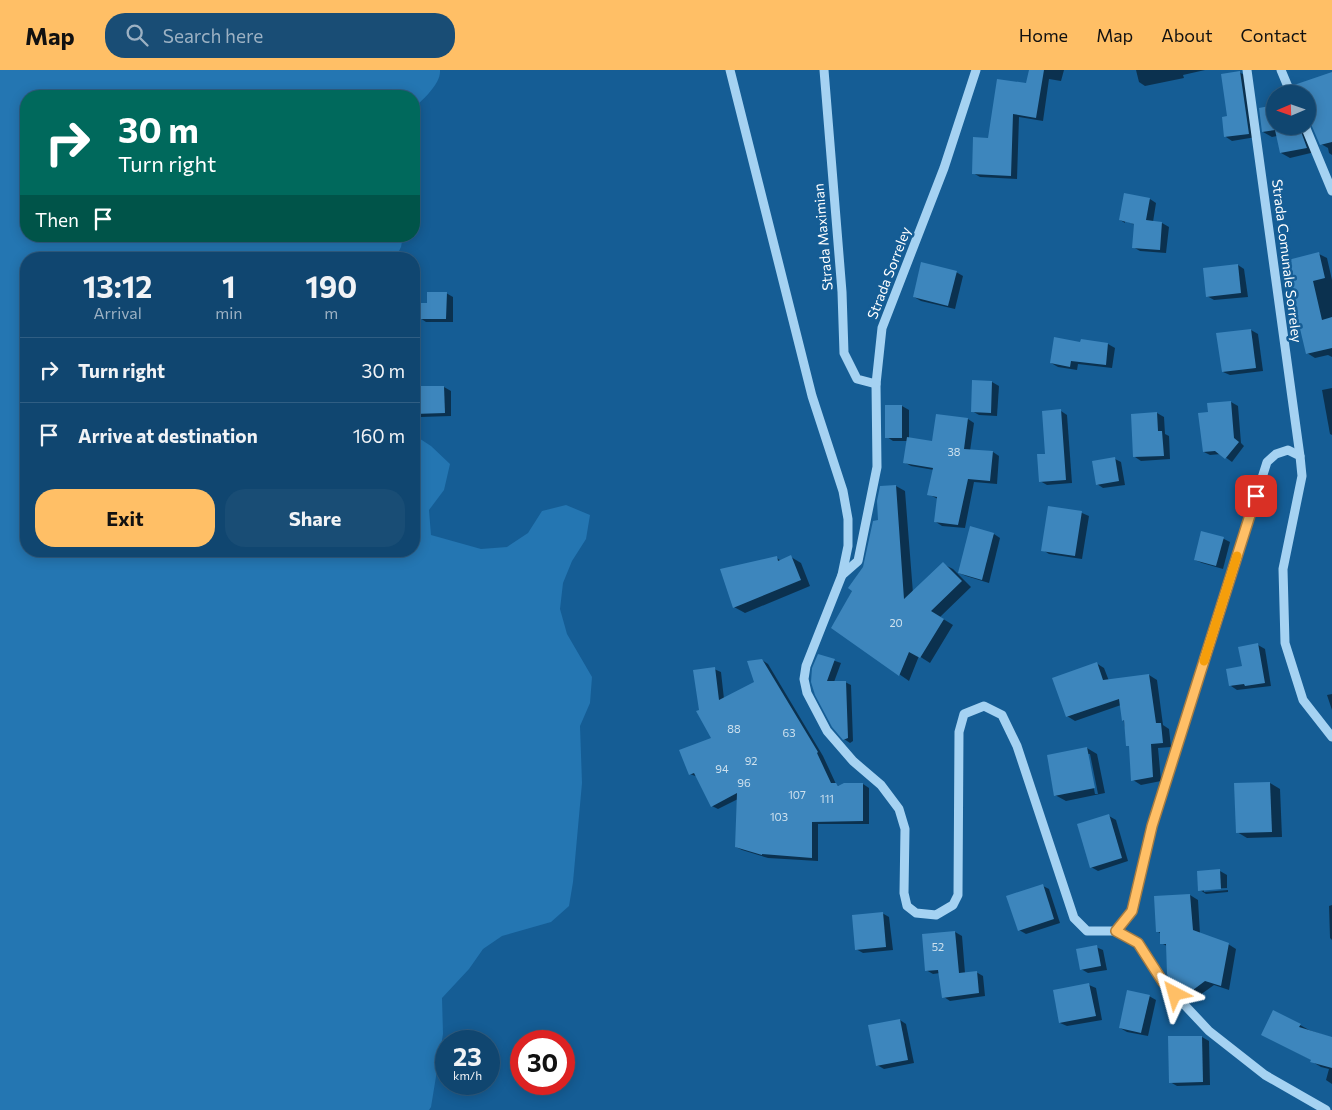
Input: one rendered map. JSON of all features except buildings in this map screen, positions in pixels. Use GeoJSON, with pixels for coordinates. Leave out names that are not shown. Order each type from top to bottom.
{"type":"FeatureCollection","features":[{"type":"Feature","properties":{"kind":"street"},"geometry":{"type":"LineString","coordinates":[[730,70],[812,396],[843,491],[848,519],[848,546],[842,575],[806,666],[804,679],[806,692],[827,731],[853,761],[881,785],[899,809],[905,829],[904,893],[907,906],[916,913],[936,915],[953,905],[958,895],[959,732],[964,714],[984,706],[1002,715],[1017,746],[1074,918],[1087,931],[1116,931],[1138,943],[1163,982],[1209,1031],[1265,1075],[1326,1110]]}},
{"type":"Feature","properties":{"kind":"street","name":"Strada Maximian"},"geometry":{"type":"LineString","coordinates":[[824,70],[842,292],[844,353],[857,379],[876,384]]}},
{"type":"Feature","properties":{"kind":"street","name":"Strada Sorreley"},"geometry":{"type":"LineString","coordinates":[[842,575],[858,561],[878,467],[876,384],[882,328],[944,168],[976,70]]}},
{"type":"Feature","properties":{"kind":"street","name":"Strada Comunale Sorreley"},"geometry":{"type":"LineString","coordinates":[[1247,70],[1302,476],[1283,569],[1285,643],[1303,700],[1332,738]]}},
{"type":"Feature","properties":{"kind":"street"},"geometry":{"type":"LineString","coordinates":[[1282,70],[1288,85]]}},
{"type":"Feature","properties":{"kind":"street"},"geometry":{"type":"LineString","coordinates":[[1309,135],[1332,191]]}},
{"type":"Feature","properties":{"kind":"street"},"geometry":{"type":"LineString","coordinates":[[1116,931],[1132,911],[1152,826],[1267,462],[1276,454],[1288,450],[1300,456]]}},
{"type":"Feature","properties":{"kind":"shaded area"},"geometry":{"type":"Polygon","coordinates":[[[0,70],[440,70],[435,86],[420,102],[420,90],[20,90],[20,242],[402,242],[398,252],[20,252],[20,557],[420,557],[420,439],[431,446],[450,464],[444,490],[429,510],[431,535],[481,549],[507,547],[528,533],[542,511],[566,505],[590,515],[586,539],[572,561],[563,583],[560,609],[567,634],[592,677],[590,703],[580,726],[582,783],[569,906],[551,922],[502,936],[483,949],[469,969],[442,998],[443,1030],[435,1030],[435,1083],[429,1110],[0,1110],[0,70]]]}},
{"type":"Feature","properties":{"kind":"slow traffic"},"geometry":{"type":"LineString","coordinates":[[1204,661],[1237,556]]}},
{"type":"Feature","properties":{"kind":"route"},"geometry":{"type":"LineString","coordinates":[[1175,994],[1163,982],[1138,943],[1116,931],[1132,911],[1152,826],[1256,496]]}}]}
